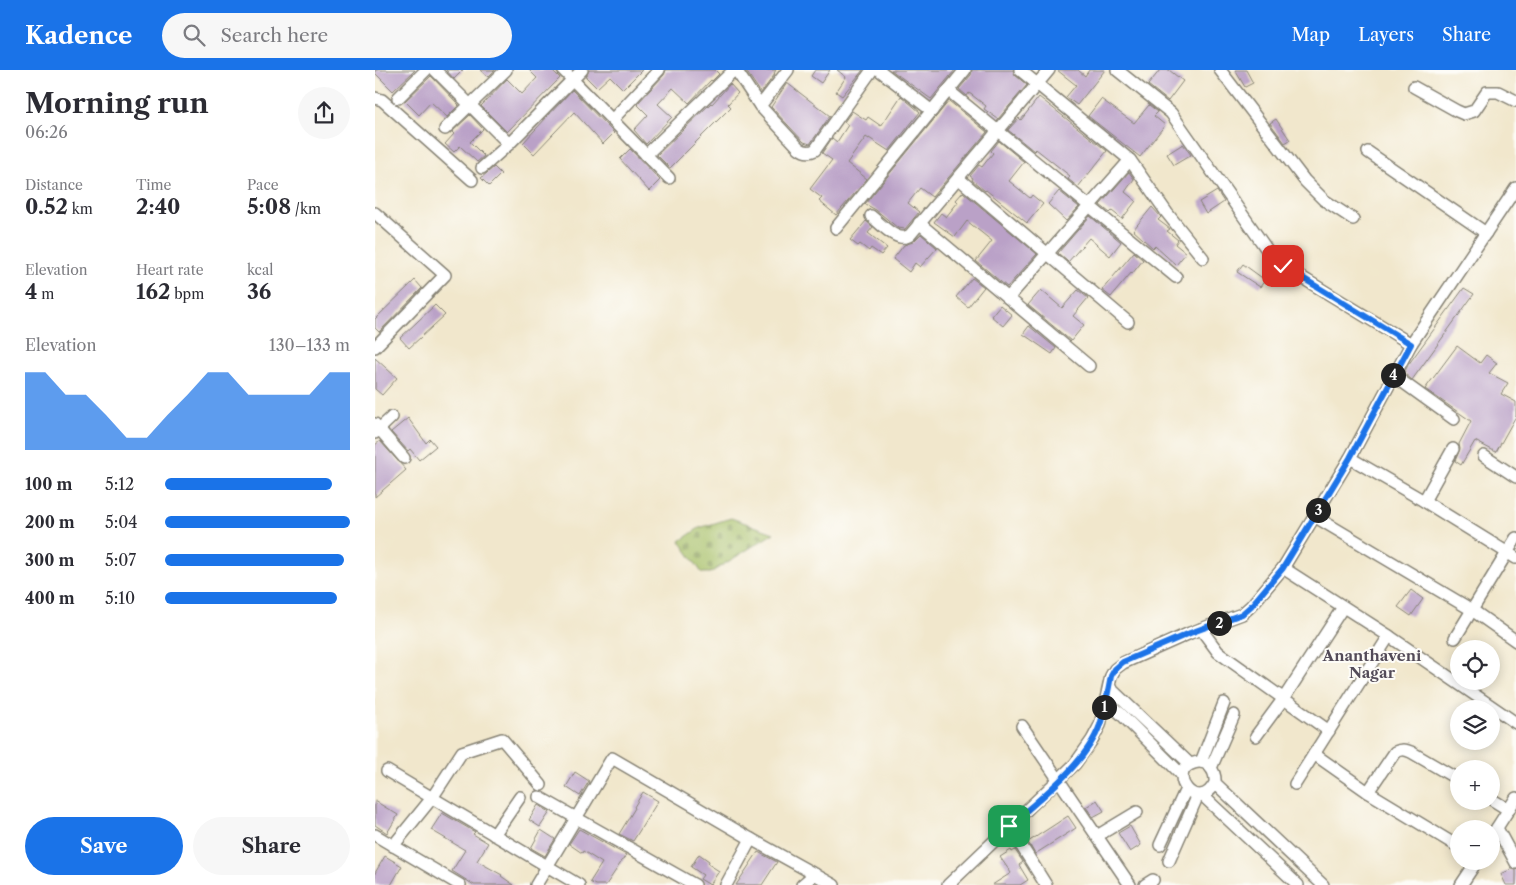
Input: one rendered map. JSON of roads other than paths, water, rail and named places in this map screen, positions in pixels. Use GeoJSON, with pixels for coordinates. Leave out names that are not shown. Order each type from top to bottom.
{"type":"FeatureCollection","features":[{"type":"Feature","properties":{"kind":"street"},"geometry":{"type":"LineString","coordinates":[[398,98],[426,70]]}},
{"type":"Feature","properties":{"kind":"street"},"geometry":{"type":"LineString","coordinates":[[435,70],[509,144]]}},
{"type":"Feature","properties":{"kind":"street"},"geometry":{"type":"LineString","coordinates":[[445,129],[506,70]]}},
{"type":"Feature","properties":{"kind":"street"},"geometry":{"type":"LineString","coordinates":[[563,70],[669,178]]}},
{"type":"Feature","properties":{"kind":"street"},"geometry":{"type":"LineString","coordinates":[[482,168],[509,144],[582,70]]}},
{"type":"Feature","properties":{"kind":"street"},"geometry":{"type":"LineString","coordinates":[[612,120],[659,70]]}},
{"type":"Feature","properties":{"kind":"street"},"geometry":{"type":"LineString","coordinates":[[646,155],[735,70],[761,106],[799,148],[805,152],[811,152],[815,150],[872,70]]}},
{"type":"Feature","properties":{"kind":"street"},"geometry":{"type":"LineString","coordinates":[[761,106],[788,70]]}},
{"type":"Feature","properties":{"kind":"street"},"geometry":{"type":"LineString","coordinates":[[879,70],[932,111]]}},
{"type":"Feature","properties":{"kind":"street"},"geometry":{"type":"LineString","coordinates":[[836,228],[965,70]]}},
{"type":"Feature","properties":{"kind":"street"},"geometry":{"type":"LineString","coordinates":[[1020,70],[1130,160],[1167,213],[1203,258]]}},
{"type":"Feature","properties":{"kind":"street"},"geometry":{"type":"LineString","coordinates":[[871,216],[898,237],[902,238],[910,235],[1049,70]]}},
{"type":"Feature","properties":{"kind":"street"},"geometry":{"type":"LineString","coordinates":[[1117,70],[1171,113],[1270,254],[1283,266],[1411,344]]}},
{"type":"Feature","properties":{"kind":"street"},"geometry":{"type":"LineString","coordinates":[[1220,70],[1305,181],[1324,200],[1353,219]]}},
{"type":"Feature","properties":{"kind":"street"},"geometry":{"type":"LineString","coordinates":[[1414,86],[1457,112],[1464,114],[1475,111],[1487,92],[1498,92],[1516,101]]}},
{"type":"Feature","properties":{"kind":"street"},"geometry":{"type":"LineString","coordinates":[[949,91],[1176,277]]}},
{"type":"Feature","properties":{"kind":"street"},"geometry":{"type":"LineString","coordinates":[[375,98],[382,100],[472,180]]}},
{"type":"Feature","properties":{"kind":"street"},"geometry":{"type":"LineString","coordinates":[[1368,152],[1486,233]]}},
{"type":"Feature","properties":{"kind":"street"},"geometry":{"type":"LineString","coordinates":[[1008,298],[1130,160]]}},
{"type":"Feature","properties":{"kind":"street"},"geometry":{"type":"LineString","coordinates":[[958,178],[1128,322]]}},
{"type":"Feature","properties":{"kind":"street"},"geometry":{"type":"LineString","coordinates":[[948,885],[1075,764],[1100,725],[1111,676],[1115,669],[1123,662],[1242,614],[1283,568],[1350,458],[1411,344],[1514,195]]}},
{"type":"Feature","properties":{"kind":"street"},"geometry":{"type":"LineString","coordinates":[[375,213],[445,275],[375,346]]}},
{"type":"Feature","properties":{"kind":"street"},"geometry":{"type":"LineString","coordinates":[[919,223],[1089,366]]}},
{"type":"Feature","properties":{"kind":"street"},"geometry":{"type":"LineString","coordinates":[[1393,375],[1454,419]]}},
{"type":"Feature","properties":{"kind":"street"},"geometry":{"type":"LineString","coordinates":[[392,417],[377,429],[404,458]]}},
{"type":"Feature","properties":{"kind":"street"},"geometry":{"type":"LineString","coordinates":[[1424,501],[1453,449]]}},
{"type":"Feature","properties":{"kind":"street"},"geometry":{"type":"LineString","coordinates":[[1484,456],[1516,477]]}},
{"type":"Feature","properties":{"kind":"street"},"geometry":{"type":"LineString","coordinates":[[1350,458],[1512,555]]}},
{"type":"Feature","properties":{"kind":"street"},"geometry":{"type":"LineString","coordinates":[[1315,516],[1472,610],[1516,641]]}},
{"type":"Feature","properties":{"kind":"street"},"geometry":{"type":"LineString","coordinates":[[1455,638],[1472,610],[1512,555],[1516,538]]}},
{"type":"Feature","properties":{"kind":"street"},"geometry":{"type":"LineString","coordinates":[[1283,568],[1389,636],[1516,723]]}},
{"type":"Feature","properties":{"kind":"street"},"geometry":{"type":"LineString","coordinates":[[1256,736],[1284,698],[1343,607]]}},
{"type":"Feature","properties":{"kind":"street"},"geometry":{"type":"LineString","coordinates":[[1201,629],[1218,652],[1329,730]]}},
{"type":"Feature","properties":{"kind":"street"},"geometry":{"type":"LineString","coordinates":[[1295,784],[1389,636]]}},
{"type":"Feature","properties":{"kind":"street"},"geometry":{"type":"LineString","coordinates":[[1109,686],[1196,763],[1211,768],[1214,772],[1215,783],[1209,792],[1200,795],[1169,861]]}},
{"type":"Feature","properties":{"kind":"street"},"geometry":{"type":"LineString","coordinates":[[1105,701],[1121,713],[1183,775]]}},
{"type":"Feature","properties":{"kind":"street"},"geometry":{"type":"LineString","coordinates":[[1224,703],[1196,763],[1184,770],[1183,785],[1189,792],[1200,795],[1298,885]]}},
{"type":"Feature","properties":{"kind":"street"},"geometry":{"type":"LineString","coordinates":[[1211,768],[1234,715]]}},
{"type":"Feature","properties":{"kind":"street"},"geometry":{"type":"LineString","coordinates":[[1022,726],[1130,885]]}},
{"type":"Feature","properties":{"kind":"street"},"geometry":{"type":"LineString","coordinates":[[393,846],[432,798],[462,752],[502,739],[540,791],[577,818],[695,885]]}},
{"type":"Feature","properties":{"kind":"street"},"geometry":{"type":"LineString","coordinates":[[1368,792],[1395,752],[1400,749],[1411,752],[1450,775]]}},
{"type":"Feature","properties":{"kind":"street"},"geometry":{"type":"LineString","coordinates":[[1314,754],[1368,792],[1450,842]]}},
{"type":"Feature","properties":{"kind":"street"},"geometry":{"type":"LineString","coordinates":[[536,885],[613,758],[834,885]]}},
{"type":"Feature","properties":{"kind":"street"},"geometry":{"type":"LineString","coordinates":[[387,771],[579,885]]}},
{"type":"Feature","properties":{"kind":"street"},"geometry":{"type":"LineString","coordinates":[[1215,783],[1323,885]]}},
{"type":"Feature","properties":{"kind":"street"},"geometry":{"type":"LineString","coordinates":[[1159,845],[1186,789]]}},
{"type":"Feature","properties":{"kind":"street"},"geometry":{"type":"LineString","coordinates":[[494,835],[520,796]]}},
{"type":"Feature","properties":{"kind":"street"},"geometry":{"type":"LineString","coordinates":[[1500,824],[1516,798]]}},
{"type":"Feature","properties":{"kind":"street"},"geometry":{"type":"LineString","coordinates":[[1500,804],[1509,810]]}},
{"type":"Feature","properties":{"kind":"street"},"geometry":{"type":"LineString","coordinates":[[1097,836],[1137,812]]}},
{"type":"Feature","properties":{"kind":"street"},"geometry":{"type":"LineString","coordinates":[[1009,826],[1046,885]]}},
{"type":"Feature","properties":{"kind":"street"},"geometry":{"type":"LineString","coordinates":[[375,835],[460,885]]}},
{"type":"Feature","properties":{"kind":"street"},"geometry":{"type":"LineString","coordinates":[[726,885],[751,839]]}},
{"type":"Feature","properties":{"kind":"street"},"geometry":{"type":"LineString","coordinates":[[1500,841],[1516,863]]}},
{"type":"Feature","properties":{"kind":"street"},"geometry":{"type":"LineString","coordinates":[[1461,885],[1471,870]]}},
{"type":"Feature","properties":{"kind":"street"},"geometry":{"type":"LineString","coordinates":[[803,885],[815,874]]}},
{"type":"Feature","properties":{"kind":"district","name":"Ananthaveni Nagar"},"geometry":{"type":"Point","coordinates":[1372,664]}}]}
